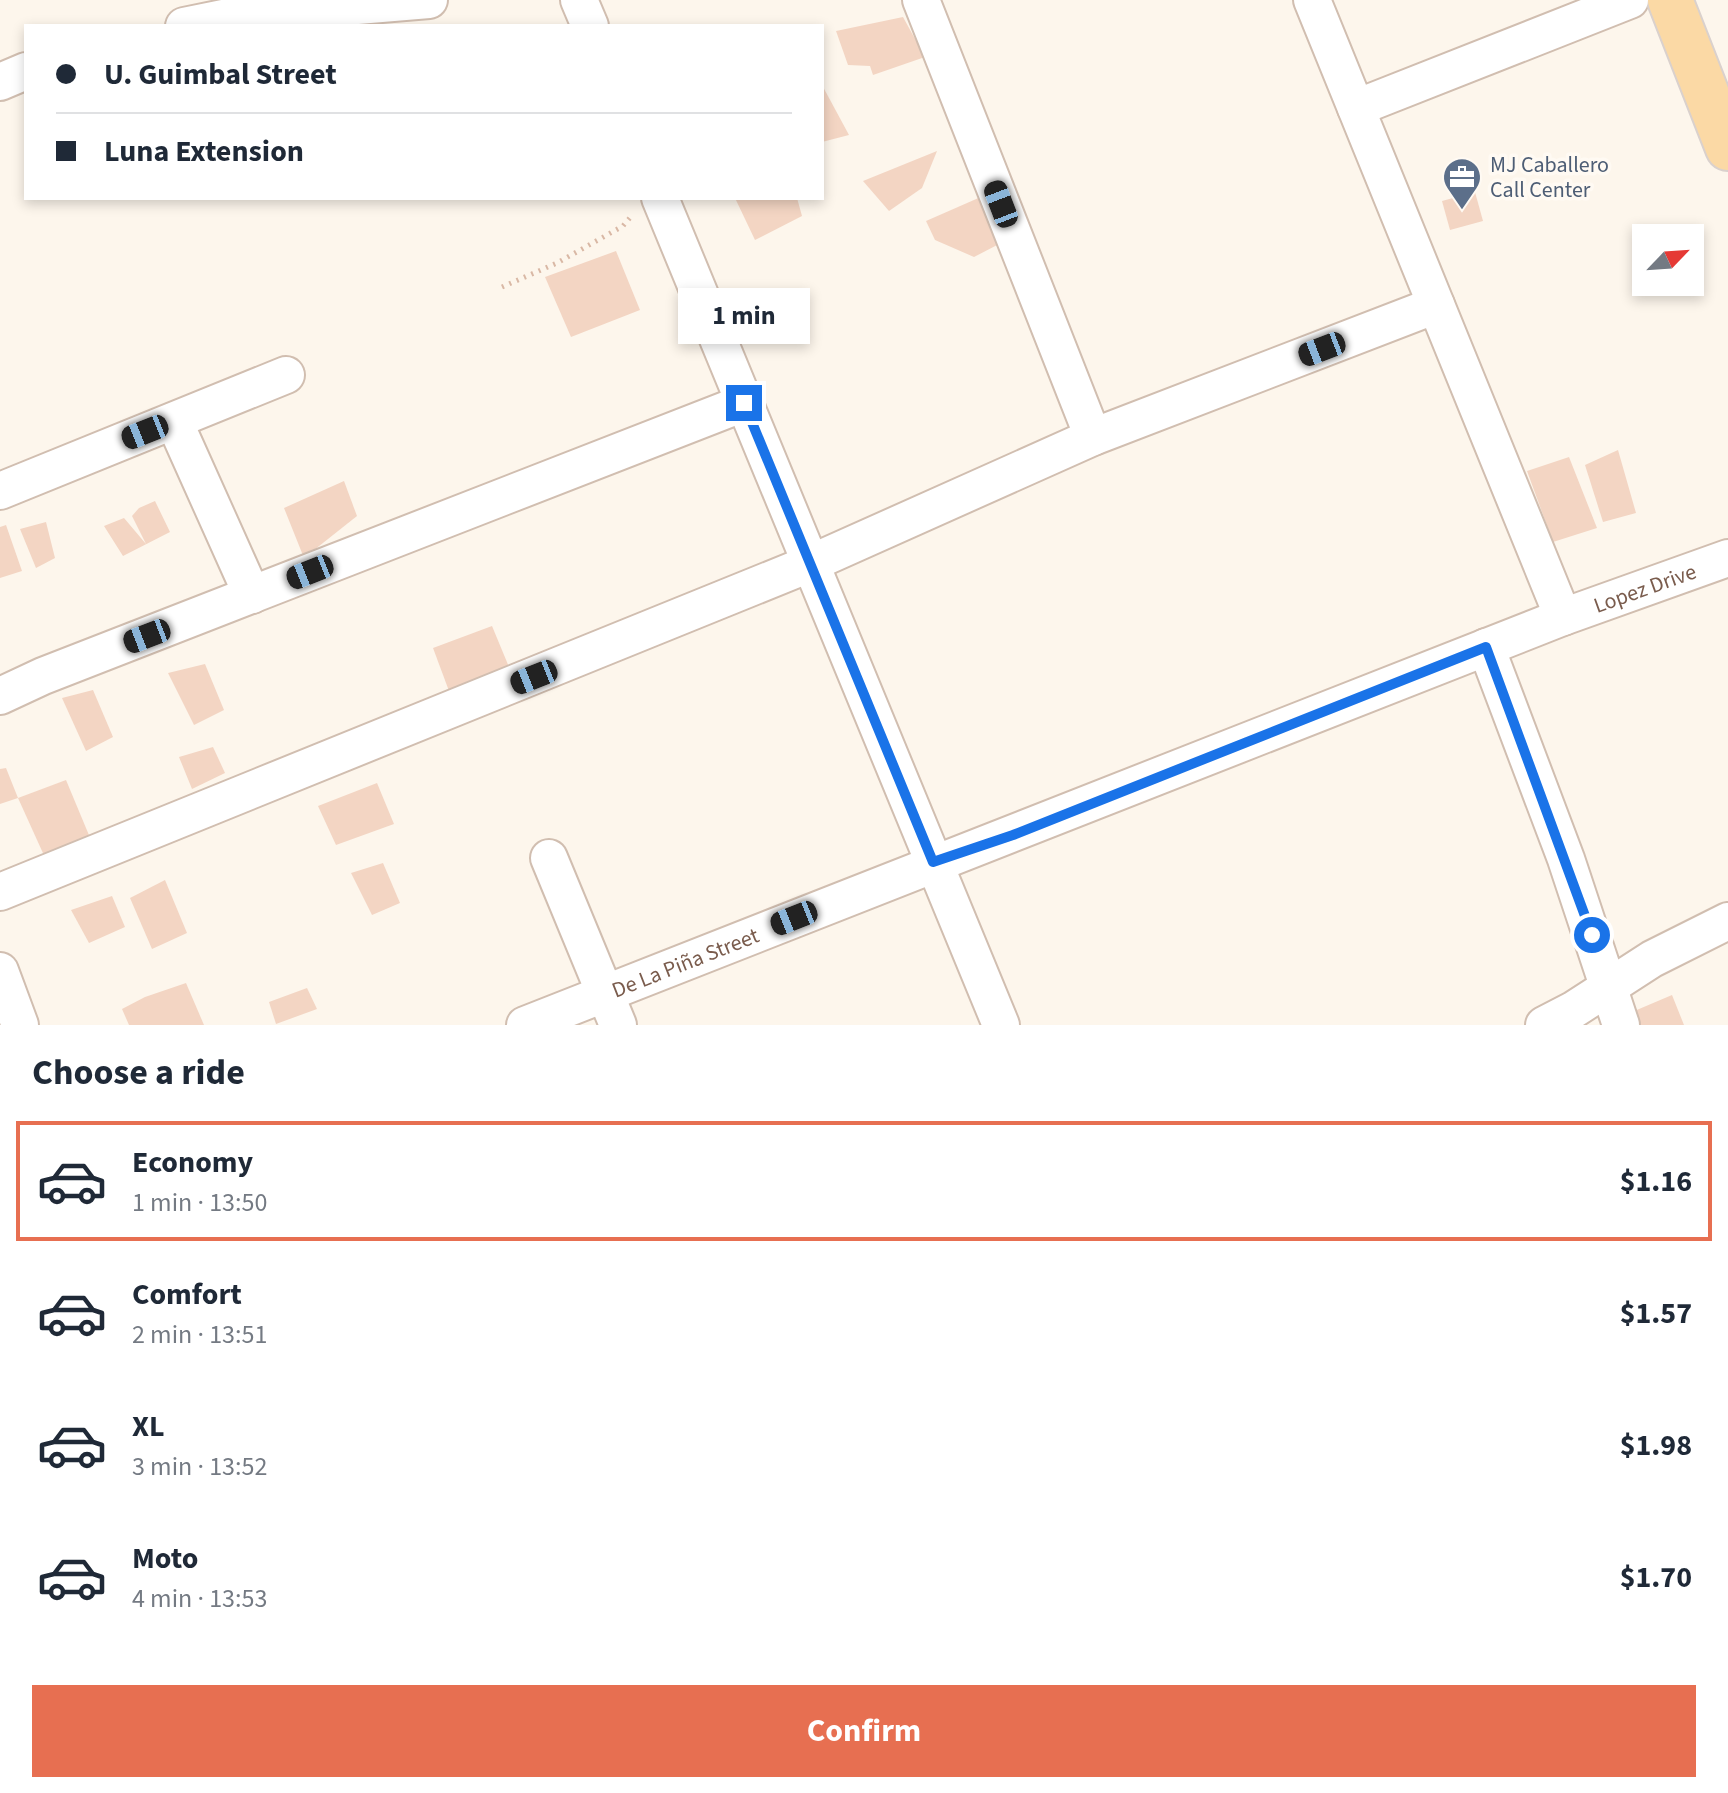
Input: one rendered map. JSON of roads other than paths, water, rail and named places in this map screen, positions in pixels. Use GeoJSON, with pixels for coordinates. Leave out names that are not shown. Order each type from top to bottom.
{"type":"FeatureCollection","features":[{"type":"Feature","properties":{"kind":"main road"},"geometry":{"type":"LineString","coordinates":[[1670,0],[1728,148]]}},
{"type":"Feature","properties":{"kind":"street"},"geometry":{"type":"LineString","coordinates":[[194,24],[228,17],[429,0]]}},
{"type":"Feature","properties":{"kind":"street"},"geometry":{"type":"LineString","coordinates":[[579,0],[589,24]]}},
{"type":"Feature","properties":{"kind":"street"},"geometry":{"type":"LineString","coordinates":[[921,0],[1093,437]]}},
{"type":"Feature","properties":{"kind":"street"},"geometry":{"type":"LineString","coordinates":[[1312,0],[1563,617]]}},
{"type":"Feature","properties":{"kind":"street"},"geometry":{"type":"LineString","coordinates":[[1356,108],[1630,0]]}},
{"type":"Feature","properties":{"kind":"street"},"geometry":{"type":"LineString","coordinates":[[0,82],[24,72]]}},
{"type":"Feature","properties":{"kind":"street"},"geometry":{"type":"LineString","coordinates":[[650,203],[744,403],[1001,1025]]}},
{"type":"Feature","properties":{"kind":"street"},"geometry":{"type":"LineString","coordinates":[[0,892],[809,564],[1093,437],[1436,305]]}},
{"type":"Feature","properties":{"kind":"street"},"geometry":{"type":"LineString","coordinates":[[0,491],[286,375]]}},
{"type":"Feature","properties":{"kind":"street"},"geometry":{"type":"LineString","coordinates":[[0,696],[43,676],[744,403]]}},
{"type":"Feature","properties":{"kind":"street"},"geometry":{"type":"LineString","coordinates":[[174,421],[252,595]]}},
{"type":"Feature","properties":{"kind":"street","name":"Lopez Drive"},"geometry":{"type":"LineString","coordinates":[[1486,647],[1728,558]]}},
{"type":"Feature","properties":{"kind":"street"},"geometry":{"type":"LineString","coordinates":[[1486,647],[1566,859],[1621,1025]]}},
{"type":"Feature","properties":{"kind":"street","name":"De La Piña Street"},"geometry":{"type":"LineString","coordinates":[[525,1025],[612,1009],[933,862],[1013,835],[1486,647]]}},
{"type":"Feature","properties":{"kind":"street"},"geometry":{"type":"LineString","coordinates":[[549,858],[612,1009]]}},
{"type":"Feature","properties":{"kind":"street"},"geometry":{"type":"LineString","coordinates":[[1544,1025],[1652,959],[1728,921]]}},
{"type":"Feature","properties":{"kind":"street"},"geometry":{"type":"LineString","coordinates":[[0,971],[20,1025]]}},
{"type":"Feature","properties":{"kind":"place","name":"MJ Caballero Call Center"},"geometry":{"type":"Point","coordinates":[1462,211]}}]}
